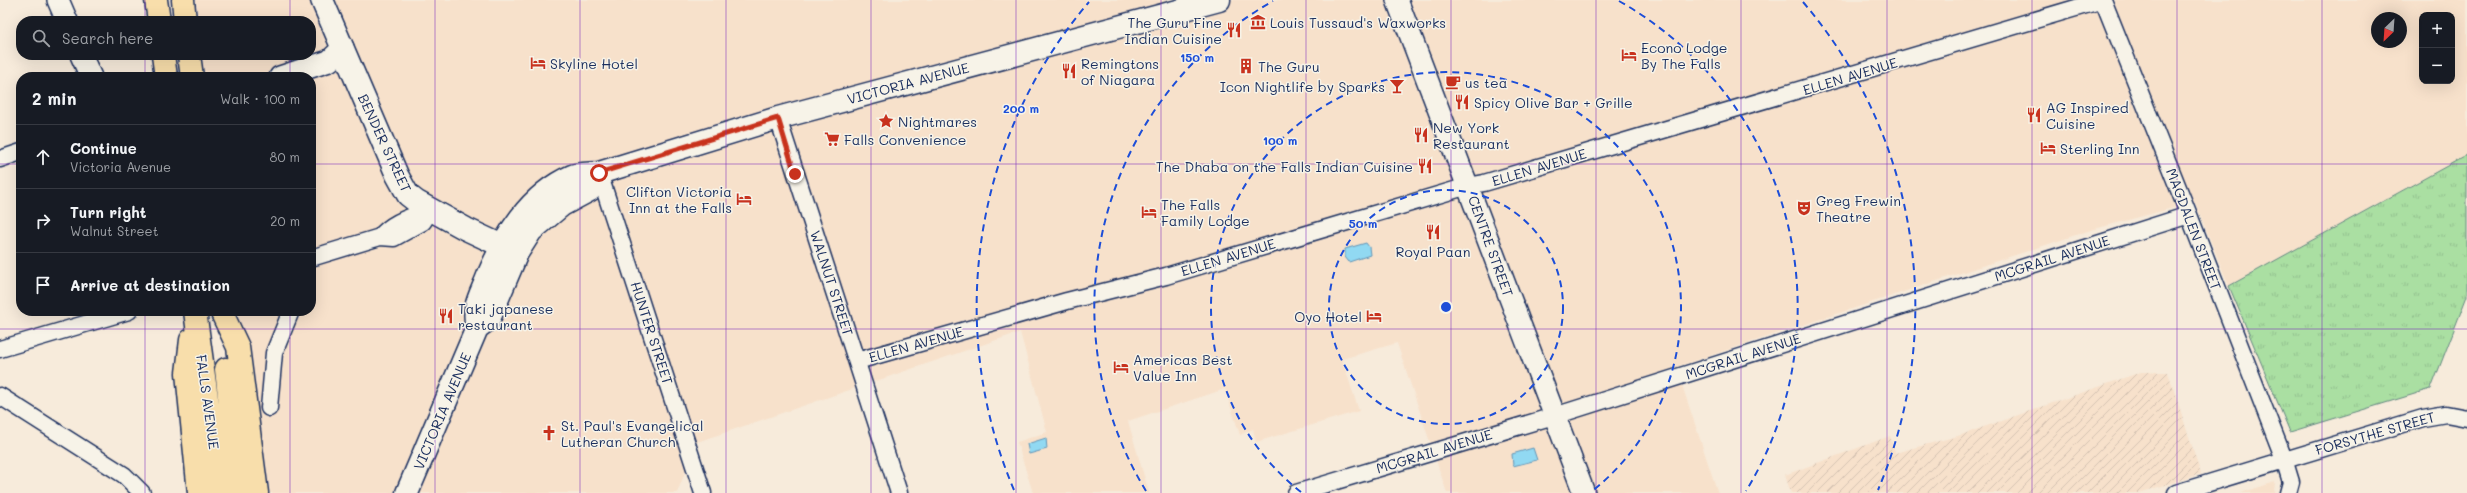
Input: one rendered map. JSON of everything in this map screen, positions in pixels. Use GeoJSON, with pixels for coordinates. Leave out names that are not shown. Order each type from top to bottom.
{"type":"FeatureCollection","features":[{"type":"Feature","properties":{"kind":"highway"},"geometry":{"type":"LineString","coordinates":[[156,0],[158,16]]}},
{"type":"Feature","properties":{"kind":"highway"},"geometry":{"type":"LineString","coordinates":[[183,0],[185,16]]}},
{"type":"Feature","properties":{"kind":"highway"},"geometry":{"type":"LineString","coordinates":[[164,60],[165,72]]}},
{"type":"Feature","properties":{"kind":"highway"},"geometry":{"type":"LineString","coordinates":[[190,60],[191,72]]}},
{"type":"Feature","properties":{"kind":"highway"},"geometry":{"type":"LineString","coordinates":[[194,316],[187,373],[199,493]]}},
{"type":"Feature","properties":{"kind":"highway","name":"FALLS AVENUE"},"geometry":{"type":"LineString","coordinates":[[196,316],[220,493]]}},
{"type":"Feature","properties":{"kind":"highway","name":"FALLS AVENUE"},"geometry":{"type":"LineString","coordinates":[[221,316],[240,493]]}},
{"type":"Feature","properties":{"kind":"highway"},"geometry":{"type":"LineString","coordinates":[[222,316],[238,348],[257,493]]}},
{"type":"Feature","properties":{"kind":"main road","name":"BENDER STREET"},"geometry":{"type":"LineString","coordinates":[[322,0],[408,195],[430,211],[509,249]]}},
{"type":"Feature","properties":{"kind":"main road","name":"VICTORIA AVENUE"},"geometry":{"type":"LineString","coordinates":[[407,493],[476,328],[474,312],[509,249],[516,221],[546,193],[573,175],[599,173],[778,118],[1219,0]]}},
{"type":"Feature","properties":{"kind":"street"},"geometry":{"type":"LineString","coordinates":[[58,0],[65,16]]}},
{"type":"Feature","properties":{"kind":"street","name":"CENTRE STREET"},"geometry":{"type":"LineString","coordinates":[[1397,0],[1584,493]]}},
{"type":"Feature","properties":{"kind":"street","name":"ELLEN AVENUE"},"geometry":{"type":"LineString","coordinates":[[857,361],[1059,303],[1166,276],[1468,186],[1741,109],[2103,0]]}},
{"type":"Feature","properties":{"kind":"street","name":"MAGDALEN STREET"},"geometry":{"type":"LineString","coordinates":[[2103,0],[2284,459],[2290,482],[2288,493]]}},
{"type":"Feature","properties":{"kind":"street"},"geometry":{"type":"LineString","coordinates":[[295,72],[329,61],[343,48]]}},
{"type":"Feature","properties":{"kind":"street"},"geometry":{"type":"LineString","coordinates":[[84,60],[89,72]]}},
{"type":"Feature","properties":{"kind":"street","name":"WALNUT STREET"},"geometry":{"type":"LineString","coordinates":[[778,118],[899,493]]}},
{"type":"Feature","properties":{"kind":"street"},"geometry":{"type":"LineString","coordinates":[[0,159],[16,154]]}},
{"type":"Feature","properties":{"kind":"street","name":"HUNTER STREET"},"geometry":{"type":"LineString","coordinates":[[599,173],[702,493]]}},
{"type":"Feature","properties":{"kind":"street"},"geometry":{"type":"LineString","coordinates":[[316,258],[380,237],[394,238],[405,234],[423,222],[430,211]]}},
{"type":"Feature","properties":{"kind":"street","name":"MCGRAIL AVENUE"},"geometry":{"type":"LineString","coordinates":[[1296,493],[1554,415],[2189,215]]}},
{"type":"Feature","properties":{"kind":"street"},"geometry":{"type":"LineString","coordinates":[[0,349],[112,316]]}},
{"type":"Feature","properties":{"kind":"street"},"geometry":{"type":"LineString","coordinates":[[269,408],[274,354],[289,316]]}},
{"type":"Feature","properties":{"kind":"street"},"geometry":{"type":"LineString","coordinates":[[0,396],[124,475],[142,493]]}},
{"type":"Feature","properties":{"kind":"street","name":"FORSYTHE STREET"},"geometry":{"type":"LineString","coordinates":[[2176,493],[2423,418],[2446,414],[2467,418]]}},
{"type":"Feature","properties":{"kind":"shaded area"},"geometry":{"type":"Polygon","coordinates":[[[196,0],[2467,0],[2467,155],[2229,286],[2195,202],[2091,230],[1676,367],[1718,493],[1447,493],[1397,343],[1342,359],[1359,411],[1256,442],[1253,429],[1240,435],[1225,389],[1128,421],[1149,493],[1033,493],[1017,442],[1047,432],[1020,332],[697,442],[677,493],[270,493],[238,316],[316,316],[316,72],[204,72],[202,60],[316,60],[316,16],[198,16],[196,0]]]}},
{"type":"Feature","properties":{"kind":"shaded area"},"geometry":{"type":"Polygon","coordinates":[[[2141,372],[2168,372],[2201,474],[2139,493],[1791,493],[1785,475],[1890,436],[1895,453],[1961,435],[2141,372]]]}},
{"type":"Feature","properties":{"kind":"shaded area"},"geometry":{"type":"Polygon","coordinates":[[[2275,482],[2274,493],[2241,493],[2275,482]]]}},
{"type":"Feature","properties":{"kind":"green space"},"geometry":{"type":"Polygon","coordinates":[[[2467,155],[2467,296],[2431,389],[2290,432],[2229,286],[2467,155]]]}},
{"type":"Feature","properties":{"kind":"water"},"geometry":{"type":"Polygon","coordinates":[[[1366,243],[1369,247],[1370,255],[1349,262],[1345,257],[1345,249],[1366,243]]]}},
{"type":"Feature","properties":{"kind":"water"},"geometry":{"type":"Polygon","coordinates":[[[1046,438],[1047,449],[1029,454],[1027,444],[1046,438]]]}},
{"type":"Feature","properties":{"kind":"water"},"geometry":{"type":"Polygon","coordinates":[[[1533,448],[1537,460],[1513,466],[1512,454],[1533,448]]]}},
{"type":"Feature","properties":{"kind":"place","name":"Louis Tussaud's Waxworks"},"geometry":{"type":"Point","coordinates":[1258,22]}},
{"type":"Feature","properties":{"kind":"place","name":"The Guru Fine Indian Cuisine"},"geometry":{"type":"Point","coordinates":[1234,30]}},
{"type":"Feature","properties":{"kind":"place","name":"Econo Lodge By The Falls"},"geometry":{"type":"Point","coordinates":[1629,55]}},
{"type":"Feature","properties":{"kind":"place","name":"Skyline Hotel"},"geometry":{"type":"Point","coordinates":[538,63]}},
{"type":"Feature","properties":{"kind":"place","name":"The Guru"},"geometry":{"type":"Point","coordinates":[1246,66]}},
{"type":"Feature","properties":{"kind":"place","name":"Remingtons of Niagara"},"geometry":{"type":"Point","coordinates":[1069,71]}},
{"type":"Feature","properties":{"kind":"place","name":"us tea"},"geometry":{"type":"Point","coordinates":[1453,82]}},
{"type":"Feature","properties":{"kind":"place","name":"Icon Nightlife by Sparks"},"geometry":{"type":"Point","coordinates":[1397,86]}},
{"type":"Feature","properties":{"kind":"place","name":"Spicy Olive Bar + Grille"},"geometry":{"type":"Point","coordinates":[1462,102]}},
{"type":"Feature","properties":{"kind":"place","name":"AG Inspired Cuisine"},"geometry":{"type":"Point","coordinates":[2034,115]}},
{"type":"Feature","properties":{"kind":"place","name":"Nightmares"},"geometry":{"type":"Point","coordinates":[886,121]}},
{"type":"Feature","properties":{"kind":"place","name":"New York Restaurant"},"geometry":{"type":"Point","coordinates":[1421,135]}},
{"type":"Feature","properties":{"kind":"place","name":"Falls Convenience"},"geometry":{"type":"Point","coordinates":[832,139]}},
{"type":"Feature","properties":{"kind":"place","name":"Sterling Inn"},"geometry":{"type":"Point","coordinates":[2048,148]}},
{"type":"Feature","properties":{"kind":"place","name":"The Dhaba on the Falls Indian Cuisine"},"geometry":{"type":"Point","coordinates":[1425,166]}},
{"type":"Feature","properties":{"kind":"place","name":"Clifton Victoria Inn at the Falls"},"geometry":{"type":"Point","coordinates":[744,199]}},
{"type":"Feature","properties":{"kind":"place","name":"Greg Frewin Theatre"},"geometry":{"type":"Point","coordinates":[1804,208]}},
{"type":"Feature","properties":{"kind":"place","name":"The Falls Family Lodge"},"geometry":{"type":"Point","coordinates":[1149,212]}},
{"type":"Feature","properties":{"kind":"place","name":"Royal Paan"},"geometry":{"type":"Point","coordinates":[1433,232]}},
{"type":"Feature","properties":{"kind":"place","name":"Taki japanese restaurant"},"geometry":{"type":"Point","coordinates":[446,316]}},
{"type":"Feature","properties":{"kind":"place","name":"Oyo Hotel"},"geometry":{"type":"Point","coordinates":[1374,316]}},
{"type":"Feature","properties":{"kind":"place","name":"Americas Best Value Inn"},"geometry":{"type":"Point","coordinates":[1121,367]}},
{"type":"Feature","properties":{"kind":"place","name":"St. Paul's Evangelical Lutheran Church"},"geometry":{"type":"Point","coordinates":[549,433]}},
{"type":"Feature","properties":{"kind":"route"},"geometry":{"type":"LineString","coordinates":[[599,173],[634,160],[778,118],[795,174]]}}]}
